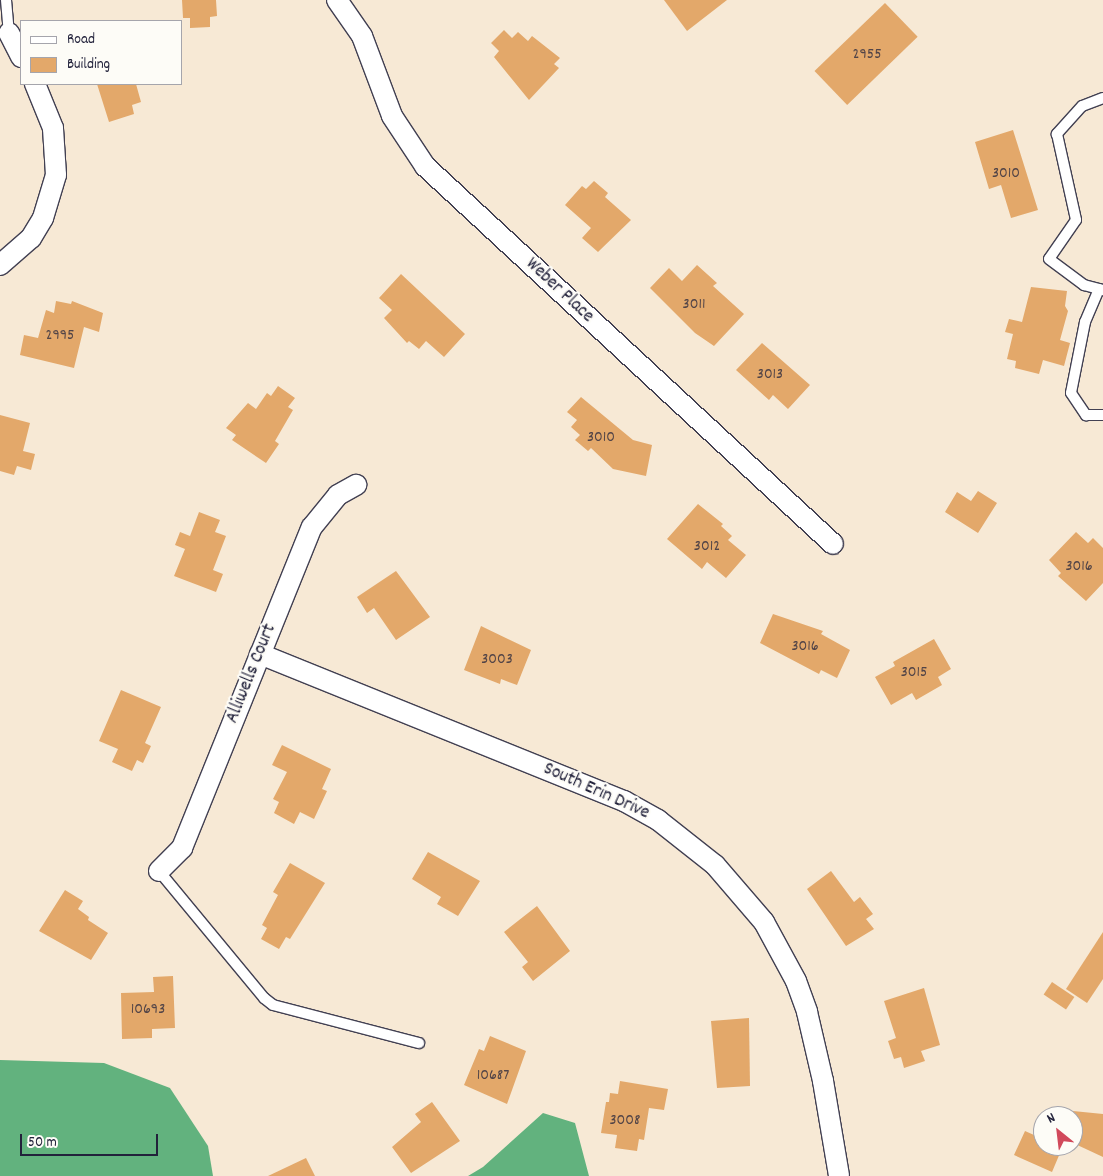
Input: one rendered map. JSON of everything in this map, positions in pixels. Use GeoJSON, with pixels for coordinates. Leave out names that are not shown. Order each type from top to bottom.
{"type":"FeatureCollection","features":[{"type":"Feature","properties":{"kind":"street","name":"Weber Place"},"geometry":{"type":"LineString","coordinates":[[337,0],[362,36],[392,116],[425,166],[833,544]]}},
{"type":"Feature","properties":{"kind":"street"},"geometry":{"type":"LineString","coordinates":[[9,33],[20,55]]}},
{"type":"Feature","properties":{"kind":"street"},"geometry":{"type":"LineString","coordinates":[[0,265],[31,238],[43,218],[56,175],[53,128],[35,85]]}},
{"type":"Feature","properties":{"kind":"street","name":"Alliwells Court"},"geometry":{"type":"LineString","coordinates":[[159,871],[182,848],[312,527],[333,500],[356,485]]}},
{"type":"Feature","properties":{"kind":"street","name":"South Erin Drive"},"geometry":{"type":"LineString","coordinates":[[260,654],[624,802],[658,820],[715,865],[764,922],[796,981],[807,1012],[823,1081],[839,1176]]}},
{"type":"Feature","properties":{"kind":"lane"},"geometry":{"type":"LineString","coordinates":[[6,0],[9,33]]}},
{"type":"Feature","properties":{"kind":"lane"},"geometry":{"type":"LineString","coordinates":[[1103,98],[1082,106],[1057,134],[1076,220],[1049,259],[1084,285],[1101,290],[1085,322],[1071,393],[1086,415],[1103,415]]}},
{"type":"Feature","properties":{"kind":"lane"},"geometry":{"type":"LineString","coordinates":[[159,871],[264,998],[273,1005],[419,1043]]}},
{"type":"Feature","properties":{"kind":"green space"},"geometry":{"type":"Polygon","coordinates":[[[0,1060],[104,1063],[170,1088],[208,1146],[213,1176],[0,1176],[0,1060]]]}},
{"type":"Feature","properties":{"kind":"green space"},"geometry":{"type":"Polygon","coordinates":[[[543,1113],[575,1123],[589,1176],[468,1176],[483,1167],[543,1113]]]}},
{"type":"Feature","properties":{"kind":"building"},"geometry":{"type":"Polygon","coordinates":[[[182,0],[216,0],[217,16],[210,17],[210,27],[190,28],[190,18],[183,18],[182,0]]]}},
{"type":"Feature","properties":{"kind":"building"},"geometry":{"type":"Polygon","coordinates":[[[664,0],[727,0],[687,31],[664,0]]]}},
{"type":"Feature","properties":{"kind":"building"},"geometry":{"type":"Polygon","coordinates":[[[885,3],[918,37],[847,105],[815,71],[885,3]]]}},
{"type":"Feature","properties":{"kind":"building"},"geometry":{"type":"Polygon","coordinates":[[[504,30],[512,38],[518,32],[528,41],[532,36],[560,58],[554,64],[559,68],[529,100],[494,57],[499,51],[491,43],[504,30]]]}},
{"type":"Feature","properties":{"kind":"building"},"geometry":{"type":"Polygon","coordinates":[[[97,85],[136,85],[141,102],[132,105],[134,114],[109,122],[97,85]]]}},
{"type":"Feature","properties":{"kind":"building"},"geometry":{"type":"Polygon","coordinates":[[[1013,130],[1038,210],[1011,218],[1001,185],[989,189],[975,142],[1013,130]]]}},
{"type":"Feature","properties":{"kind":"building"},"geometry":{"type":"Polygon","coordinates":[[[594,181],[608,193],[605,197],[631,220],[598,252],[582,238],[591,228],[565,205],[582,186],[586,189],[594,181]]]}},
{"type":"Feature","properties":{"kind":"building"},"geometry":{"type":"Polygon","coordinates":[[[697,265],[717,283],[713,286],[744,314],[714,346],[695,333],[650,288],[669,268],[682,281],[697,265]]]}},
{"type":"Feature","properties":{"kind":"building"},"geometry":{"type":"Polygon","coordinates":[[[401,274],[465,334],[444,357],[426,341],[419,349],[409,341],[407,343],[384,318],[392,310],[379,298],[401,274]]]}},
{"type":"Feature","properties":{"kind":"building"},"geometry":{"type":"Polygon","coordinates":[[[1031,287],[1067,291],[1065,306],[1068,311],[1060,340],[1070,343],[1064,366],[1043,360],[1039,374],[1015,368],[1016,361],[1007,359],[1013,334],[1005,332],[1009,319],[1022,322],[1031,287]]]}},
{"type":"Feature","properties":{"kind":"building"},"geometry":{"type":"Polygon","coordinates":[[[56,301],[71,304],[72,301],[103,313],[99,332],[84,327],[74,368],[20,355],[24,335],[38,338],[46,310],[54,313],[56,301]]]}},
{"type":"Feature","properties":{"kind":"building"},"geometry":{"type":"Polygon","coordinates":[[[762,343],[810,385],[788,409],[773,395],[769,400],[736,370],[762,343]]]}},
{"type":"Feature","properties":{"kind":"building"},"geometry":{"type":"Polygon","coordinates":[[[278,386],[295,398],[288,407],[293,410],[275,441],[279,444],[266,463],[232,440],[236,435],[226,428],[248,403],[256,409],[267,393],[271,396],[278,386]]]}},
{"type":"Feature","properties":{"kind":"building"},"geometry":{"type":"Polygon","coordinates":[[[581,397],[633,440],[652,445],[646,476],[613,469],[591,448],[588,451],[575,440],[580,435],[571,427],[577,420],[567,412],[581,397]]]}},
{"type":"Feature","properties":{"kind":"building"},"geometry":{"type":"Polygon","coordinates":[[[0,415],[30,423],[23,451],[35,454],[31,470],[17,466],[14,475],[0,471],[0,415]]]}},
{"type":"Feature","properties":{"kind":"building"},"geometry":{"type":"Polygon","coordinates":[[[978,491],[997,503],[978,533],[945,512],[957,492],[971,501],[978,491]]]}},
{"type":"Feature","properties":{"kind":"building"},"geometry":{"type":"Polygon","coordinates":[[[698,504],[723,524],[721,526],[732,536],[728,540],[746,555],[726,578],[707,562],[702,569],[667,539],[698,504]]]}},
{"type":"Feature","properties":{"kind":"building"},"geometry":{"type":"Polygon","coordinates":[[[199,512],[220,520],[215,532],[226,536],[213,570],[223,574],[216,592],[174,576],[185,549],[175,545],[180,532],[190,536],[199,512]]]}},
{"type":"Feature","properties":{"kind":"building"},"geometry":{"type":"Polygon","coordinates":[[[1076,532],[1088,543],[1093,538],[1103,548],[1103,583],[1086,601],[1058,576],[1061,573],[1049,560],[1076,532]]]}},
{"type":"Feature","properties":{"kind":"building"},"geometry":{"type":"Polygon","coordinates":[[[396,571],[430,617],[396,640],[374,608],[367,613],[357,597],[396,571]]]}},
{"type":"Feature","properties":{"kind":"building"},"geometry":{"type":"Polygon","coordinates":[[[773,614],[823,631],[821,634],[850,650],[837,678],[821,670],[819,674],[760,643],[773,614]]]}},
{"type":"Feature","properties":{"kind":"building"},"geometry":{"type":"Polygon","coordinates":[[[481,626],[531,650],[517,685],[501,679],[500,684],[464,670],[481,626]]]}},
{"type":"Feature","properties":{"kind":"building"},"geometry":{"type":"Polygon","coordinates":[[[934,639],[951,669],[938,677],[942,685],[916,700],[912,693],[891,705],[875,677],[895,666],[893,662],[934,639]]]}},
{"type":"Feature","properties":{"kind":"building"},"geometry":{"type":"Polygon","coordinates":[[[121,690],[161,707],[145,743],[151,746],[143,763],[137,760],[132,771],[112,762],[118,749],[99,741],[121,690]]]}},
{"type":"Feature","properties":{"kind":"building"},"geometry":{"type":"Polygon","coordinates":[[[282,745],[331,769],[322,789],[327,791],[314,819],[300,812],[294,824],[274,813],[279,802],[273,799],[287,772],[272,765],[282,745]]]}},
{"type":"Feature","properties":{"kind":"building"},"geometry":{"type":"Polygon","coordinates":[[[428,852],[480,881],[458,916],[437,904],[441,897],[412,879],[428,852]]]}},
{"type":"Feature","properties":{"kind":"building"},"geometry":{"type":"Polygon","coordinates":[[[290,863],[325,883],[290,939],[286,937],[279,949],[261,939],[267,928],[262,925],[278,895],[273,892],[290,863]]]}},
{"type":"Feature","properties":{"kind":"building"},"geometry":{"type":"Polygon","coordinates":[[[831,871],[854,902],[860,897],[873,914],[866,919],[874,929],[846,946],[807,889],[831,871]]]}},
{"type":"Feature","properties":{"kind":"building"},"geometry":{"type":"Polygon","coordinates":[[[65,890],[83,901],[78,909],[89,917],[88,920],[108,933],[91,960],[39,931],[65,890]]]}},
{"type":"Feature","properties":{"kind":"building"},"geometry":{"type":"Polygon","coordinates":[[[537,906],[570,951],[533,981],[522,967],[528,962],[504,932],[537,906]]]}},
{"type":"Feature","properties":{"kind":"building"},"geometry":{"type":"Polygon","coordinates":[[[1103,932],[1103,979],[1087,1003],[1066,989],[1103,932]]]}},
{"type":"Feature","properties":{"kind":"building"},"geometry":{"type":"Polygon","coordinates":[[[173,976],[175,1028],[152,1029],[152,1038],[122,1039],[121,993],[154,992],[153,977],[173,976]]]}},
{"type":"Feature","properties":{"kind":"building"},"geometry":{"type":"Polygon","coordinates":[[[1052,982],[1074,997],[1066,1010],[1044,994],[1052,982]]]}},
{"type":"Feature","properties":{"kind":"building"},"geometry":{"type":"Polygon","coordinates":[[[924,988],[940,1045],[921,1051],[925,1061],[904,1068],[901,1057],[894,1059],[888,1041],[896,1038],[884,1001],[924,988]]]}},
{"type":"Feature","properties":{"kind":"building"},"geometry":{"type":"Polygon","coordinates":[[[749,1018],[750,1086],[717,1088],[711,1021],[749,1018]]]}},
{"type":"Feature","properties":{"kind":"building"},"geometry":{"type":"Polygon","coordinates":[[[490,1036],[526,1051],[507,1104],[464,1085],[479,1049],[484,1051],[490,1036]]]}},
{"type":"Feature","properties":{"kind":"building"},"geometry":{"type":"Polygon","coordinates":[[[620,1081],[668,1089],[664,1110],[649,1108],[644,1140],[639,1139],[637,1151],[615,1148],[617,1135],[601,1133],[606,1102],[609,1102],[610,1093],[618,1094],[620,1081]]]}},
{"type":"Feature","properties":{"kind":"building"},"geometry":{"type":"Polygon","coordinates":[[[432,1102],[460,1141],[411,1173],[392,1147],[421,1122],[415,1114],[432,1102]]]}},
{"type":"Feature","properties":{"kind":"building"},"geometry":{"type":"Polygon","coordinates":[[[1083,1112],[1103,1114],[1103,1157],[1083,1148],[1083,1112]]]}},
{"type":"Feature","properties":{"kind":"building"},"geometry":{"type":"Polygon","coordinates":[[[1025,1131],[1033,1135],[1033,1156],[1059,1156],[1052,1172],[1014,1155],[1025,1131]]]}},
{"type":"Feature","properties":{"kind":"building"},"geometry":{"type":"Polygon","coordinates":[[[306,1158],[315,1176],[268,1176],[306,1158]]]}}]}
